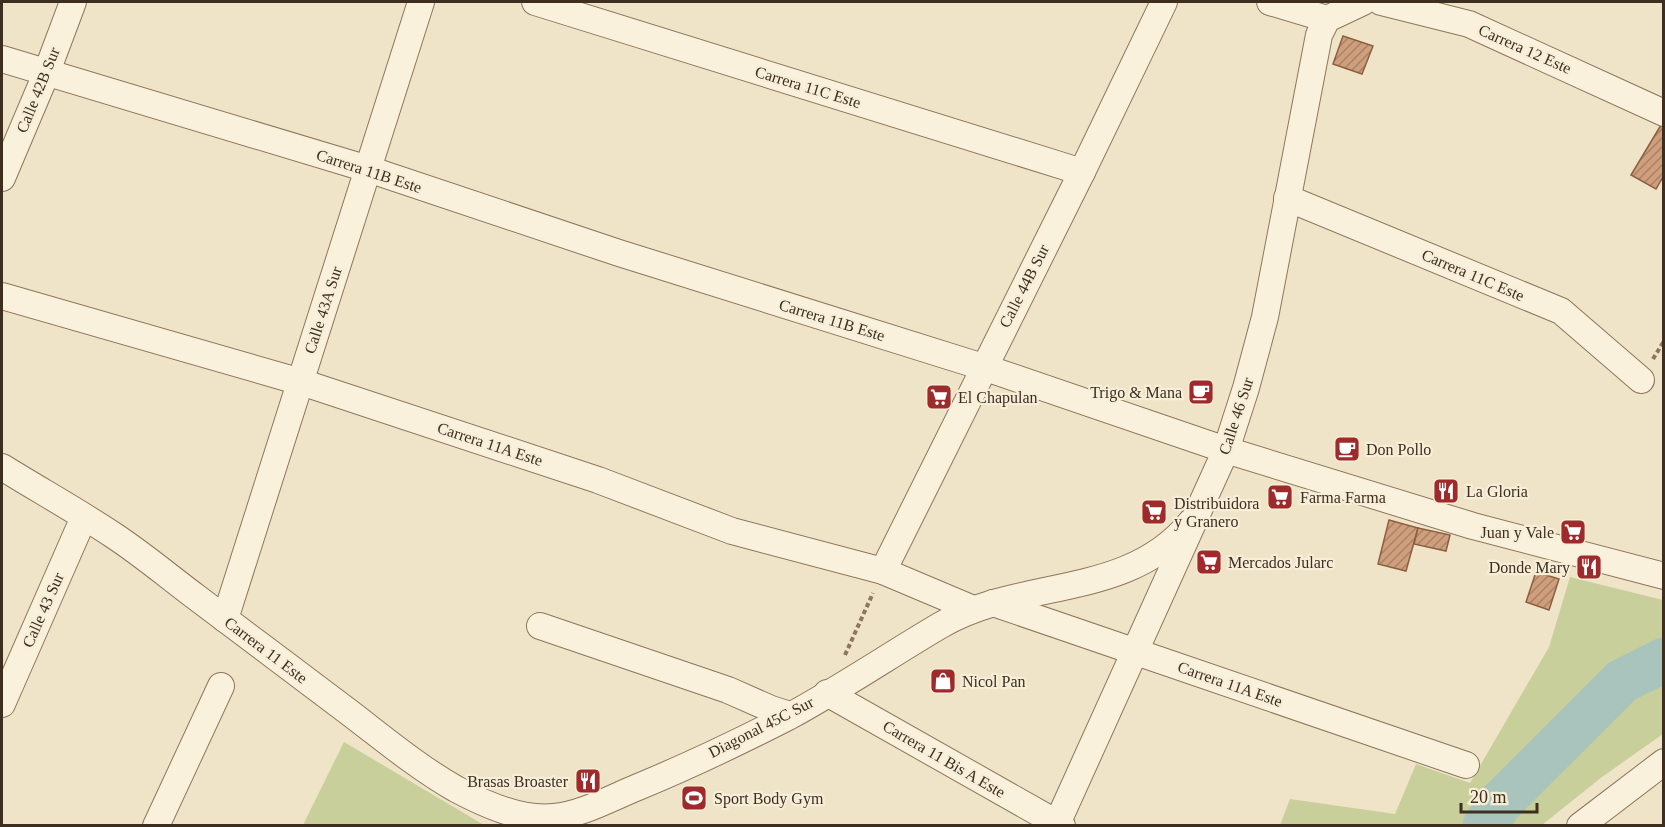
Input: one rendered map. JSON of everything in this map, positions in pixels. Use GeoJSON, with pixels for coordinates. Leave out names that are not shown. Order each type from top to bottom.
{"type":"FeatureCollection","features":[{"type":"Feature","properties":{"kind":"street","name":"Calle 42B Sur"},"geometry":{"type":"LineString","coordinates":[[2,178],[74,2]]}},
{"type":"Feature","properties":{"kind":"street","name":"Calle 43A Sur"},"geometry":{"type":"LineString","coordinates":[[225,619],[421,2]]}},
{"type":"Feature","properties":{"kind":"street","name":"Carrera 11C Este"},"geometry":{"type":"LineString","coordinates":[[535,2],[1082,172]]}},
{"type":"Feature","properties":{"kind":"street","name":"Calle 44B Sur"},"geometry":{"type":"LineString","coordinates":[[883,571],[1164,2]]}},
{"type":"Feature","properties":{"kind":"street"},"geometry":{"type":"LineString","coordinates":[[1270,2],[1327,20],[1363,2]]}},
{"type":"Feature","properties":{"kind":"street","name":"Carrera 12 Este"},"geometry":{"type":"LineString","coordinates":[[1381,2],[1469,24],[1664,113]]}},
{"type":"Feature","properties":{"kind":"street","name":"Calle 46 Sur"},"geometry":{"type":"LineString","coordinates":[[1058,825],[1191,522],[1226,450],[1259,341],[1319,35],[1327,20]]}},
{"type":"Feature","properties":{"kind":"street","name":"Carrera 11B Este"},"geometry":{"type":"LineString","coordinates":[[2,59],[368,169],[619,253],[983,367],[1226,450],[1473,526],[1664,576]]}},
{"type":"Feature","properties":{"kind":"street","name":"Carrera 11C Este"},"geometry":{"type":"LineString","coordinates":[[1287,198],[1562,311],[1641,380]]}},
{"type":"Feature","properties":{"kind":"street","name":"Carrera 11A Este"},"geometry":{"type":"LineString","coordinates":[[2,296],[300,382],[598,480],[732,531],[883,571],[983,606],[1134,651],[1466,765]]}},
{"type":"Feature","properties":{"kind":"street","name":"Carrera 11 Este"},"geometry":{"type":"LineString","coordinates":[[2,467],[114,536],[454,788],[490,805],[547,822]]}},
{"type":"Feature","properties":{"kind":"street","name":"Calle 43 Sur"},"geometry":{"type":"LineString","coordinates":[[2,704],[84,517]]}},
{"type":"Feature","properties":{"kind":"street","name":"Diagonal 45C Sur"},"geometry":{"type":"LineString","coordinates":[[547,822],[651,781],[790,715],[945,622],[983,606],[1057,590],[1120,572],[1159,552],[1176,540],[1191,522]]}},
{"type":"Feature","properties":{"kind":"street"},"geometry":{"type":"LineString","coordinates":[[540,627],[728,690],[790,715]]}},
{"type":"Feature","properties":{"kind":"street"},"geometry":{"type":"LineString","coordinates":[[156,825],[221,686]]}},
{"type":"Feature","properties":{"kind":"street","name":"Carrera 11 Bis A Este"},"geometry":{"type":"LineString","coordinates":[[827,693],[1058,825]]}},
{"type":"Feature","properties":{"kind":"street"},"geometry":{"type":"LineString","coordinates":[[1580,825],[1664,762]]}},
{"type":"Feature","properties":{"kind":"path"},"geometry":{"type":"LineString","coordinates":[[827,693],[883,571]]}},
{"type":"Feature","properties":{"kind":"green space"},"geometry":{"type":"Polygon","coordinates":[[[1570,577],[1663,600],[1663,734],[1602,777],[1542,825],[1280,825],[1290,799],[1395,814],[1416,764],[1470,783],[1549,647],[1570,577]]]}},
{"type":"Feature","properties":{"kind":"green space"},"geometry":{"type":"Polygon","coordinates":[[[344,742],[484,825],[303,825],[344,742]]]}},
{"type":"Feature","properties":{"kind":"building"},"geometry":{"type":"Polygon","coordinates":[[[1343,36],[1373,46],[1362,74],[1333,64],[1343,36]]]}},
{"type":"Feature","properties":{"kind":"building"},"geometry":{"type":"Polygon","coordinates":[[[1661,125],[1664,126],[1664,175],[1656,189],[1631,175],[1661,125]]]}},
{"type":"Feature","properties":{"kind":"building"},"geometry":{"type":"Polygon","coordinates":[[[1389,520],[1418,528],[1406,571],[1378,564],[1389,520]]]}},
{"type":"Feature","properties":{"kind":"building"},"geometry":{"type":"Polygon","coordinates":[[[1418,528],[1450,535],[1446,551],[1414,544],[1418,528]]]}},
{"type":"Feature","properties":{"kind":"building"},"geometry":{"type":"Polygon","coordinates":[[[1536,572],[1559,579],[1549,610],[1526,602],[1536,572]]]}},
{"type":"Feature","properties":{"kind":"waterway"},"geometry":{"type":"LineString","coordinates":[[1485,826],[1500,803],[1622,681],[1664,660]]}},
{"type":"Feature","properties":{"kind":"place","name":"Trigo & Mana"},"geometry":{"type":"Point","coordinates":[1201,392]}},
{"type":"Feature","properties":{"kind":"place","name":"El Chapulan"},"geometry":{"type":"Point","coordinates":[939,397]}},
{"type":"Feature","properties":{"kind":"place","name":"Don Pollo"},"geometry":{"type":"Point","coordinates":[1347,449]}},
{"type":"Feature","properties":{"kind":"place","name":"La Gloria"},"geometry":{"type":"Point","coordinates":[1446,491]}},
{"type":"Feature","properties":{"kind":"place","name":"Farma Farma"},"geometry":{"type":"Point","coordinates":[1280,497]}},
{"type":"Feature","properties":{"kind":"place","name":"Distribuidora y Granero"},"geometry":{"type":"Point","coordinates":[1154,512]}},
{"type":"Feature","properties":{"kind":"place","name":"Juan y Vale"},"geometry":{"type":"Point","coordinates":[1573,532]}},
{"type":"Feature","properties":{"kind":"place","name":"Mercados Jularc"},"geometry":{"type":"Point","coordinates":[1209,562]}},
{"type":"Feature","properties":{"kind":"place","name":"Donde Mary"},"geometry":{"type":"Point","coordinates":[1589,567]}},
{"type":"Feature","properties":{"kind":"place","name":"Nicol Pan"},"geometry":{"type":"Point","coordinates":[943,681]}},
{"type":"Feature","properties":{"kind":"place","name":"Brasas Broaster"},"geometry":{"type":"Point","coordinates":[588,781]}},
{"type":"Feature","properties":{"kind":"place","name":"Sport Body Gym"},"geometry":{"type":"Point","coordinates":[694,798]}}]}
